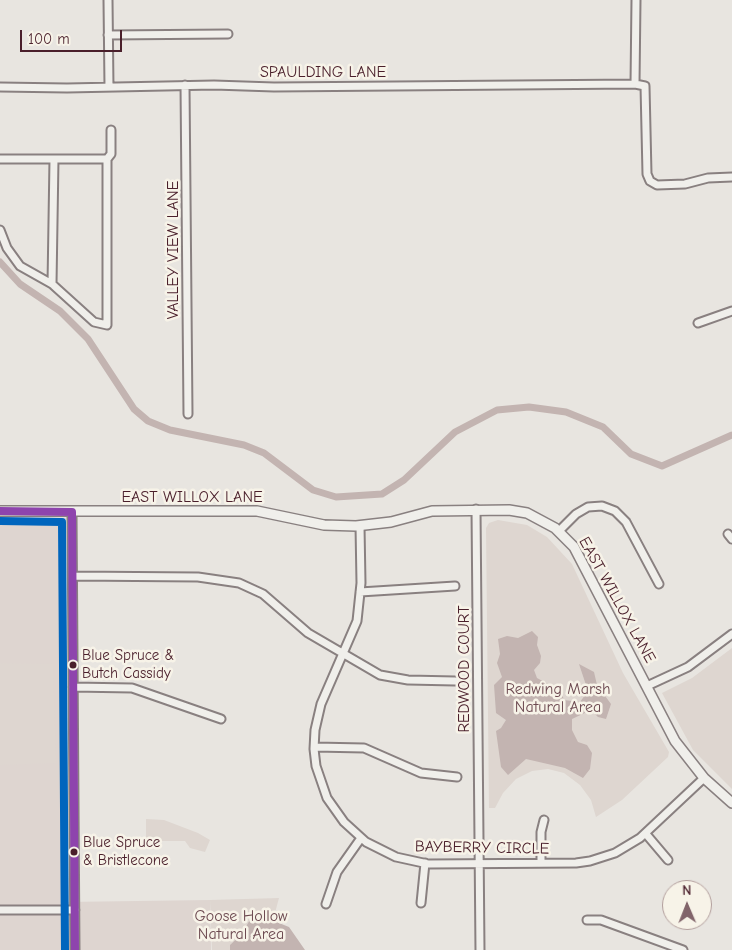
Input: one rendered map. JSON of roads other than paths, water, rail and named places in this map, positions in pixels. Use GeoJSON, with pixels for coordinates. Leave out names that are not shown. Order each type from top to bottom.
{"type":"FeatureCollection","features":[{"type":"Feature","properties":{"kind":"main road","name":"EAST WILLOX LANE"},"geometry":{"type":"LineString","coordinates":[[0,511],[257,511],[324,525],[360,526],[391,522],[432,511],[520,511],[540,519],[559,531],[581,558],[675,741],[704,778],[732,803]]}},
{"type":"Feature","properties":{"kind":"street"},"geometry":{"type":"LineString","coordinates":[[108,0],[109,86]]}},
{"type":"Feature","properties":{"kind":"street"},"geometry":{"type":"LineString","coordinates":[[635,84],[636,0]]}},
{"type":"Feature","properties":{"kind":"street"},"geometry":{"type":"LineString","coordinates":[[108,34],[228,34]]}},
{"type":"Feature","properties":{"kind":"street","name":"SPAULDING LANE"},"geometry":{"type":"LineString","coordinates":[[0,87],[185,85],[274,88],[635,84],[645,86],[647,174],[652,183],[657,185],[685,184],[708,178],[732,177]]}},
{"type":"Feature","properties":{"kind":"street","name":"VALLEY VIEW LANE"},"geometry":{"type":"LineString","coordinates":[[185,85],[188,414]]}},
{"type":"Feature","properties":{"kind":"street"},"geometry":{"type":"LineString","coordinates":[[0,159],[107,159],[112,154],[111,130]]}},
{"type":"Feature","properties":{"kind":"street"},"geometry":{"type":"LineString","coordinates":[[52,284],[54,159]]}},
{"type":"Feature","properties":{"kind":"street"},"geometry":{"type":"LineString","coordinates":[[0,230],[7,248],[20,266],[52,284],[94,322],[104,326],[109,322],[107,159]]}},
{"type":"Feature","properties":{"kind":"street"},"geometry":{"type":"LineString","coordinates":[[698,323],[732,311]]}},
{"type":"Feature","properties":{"kind":"street"},"geometry":{"type":"LineString","coordinates":[[559,531],[584,509],[598,506],[611,509],[626,522],[659,584]]}},
{"type":"Feature","properties":{"kind":"street","name":"REDWOOD COURT"},"geometry":{"type":"LineString","coordinates":[[476,510],[480,950]]}},
{"type":"Feature","properties":{"kind":"street"},"geometry":{"type":"LineString","coordinates":[[72,512],[75,950]]}},
{"type":"Feature","properties":{"kind":"street","name":"BAYBERRY CIRCLE"},"geometry":{"type":"LineString","coordinates":[[360,526],[360,592],[357,621],[321,704],[316,724],[315,747],[316,766],[327,798],[344,822],[360,838],[396,858],[425,863],[576,863],[605,857],[628,846],[646,834],[704,778]]}},
{"type":"Feature","properties":{"kind":"street"},"geometry":{"type":"LineString","coordinates":[[73,576],[198,577],[239,583],[263,594],[300,628],[389,678],[455,681]]}},
{"type":"Feature","properties":{"kind":"street"},"geometry":{"type":"LineString","coordinates":[[360,592],[455,586]]}},
{"type":"Feature","properties":{"kind":"street"},"geometry":{"type":"LineString","coordinates":[[647,686],[688,667],[732,634]]}},
{"type":"Feature","properties":{"kind":"street"},"geometry":{"type":"LineString","coordinates":[[74,687],[132,688],[221,719]]}},
{"type":"Feature","properties":{"kind":"street"},"geometry":{"type":"LineString","coordinates":[[315,747],[364,748],[421,773],[456,777]]}},
{"type":"Feature","properties":{"kind":"street"},"geometry":{"type":"LineString","coordinates":[[541,863],[541,832],[544,820]]}},
{"type":"Feature","properties":{"kind":"street"},"geometry":{"type":"LineString","coordinates":[[646,834],[668,860]]}},
{"type":"Feature","properties":{"kind":"street"},"geometry":{"type":"LineString","coordinates":[[326,904],[337,872],[360,838]]}},
{"type":"Feature","properties":{"kind":"street"},"geometry":{"type":"LineString","coordinates":[[421,903],[425,863]]}},
{"type":"Feature","properties":{"kind":"street"},"geometry":{"type":"LineString","coordinates":[[0,910],[75,910]]}},
{"type":"Feature","properties":{"kind":"street"},"geometry":{"type":"LineString","coordinates":[[587,920],[606,921],[684,950]]}},
{"type":"Feature","properties":{"kind":"waterway"},"geometry":{"type":"LineString","coordinates":[[0,262],[20,284],[60,311],[88,339],[134,409],[148,421],[170,430],[244,445],[264,453],[313,490],[336,497],[382,494],[404,480],[455,432],[497,410],[529,407],[566,412],[603,427],[631,454],[662,466],[732,435]]}},
{"type":"Feature","properties":{"kind":"place","name":"Blue Spruce & Butch Cassidy"},"geometry":{"type":"Point","coordinates":[73,665]}},
{"type":"Feature","properties":{"kind":"place","name":"Blue Spruce & Bristlecone"},"geometry":{"type":"Point","coordinates":[74,852]}},
{"type":"Feature","properties":{"kind":"park label","name":"Redwing Marsh Natural Area"},"geometry":{"type":"Point","coordinates":[558,698]}},
{"type":"Feature","properties":{"kind":"park label","name":"Goose Hollow Natural Area"},"geometry":{"type":"Point","coordinates":[241,925]}}]}
